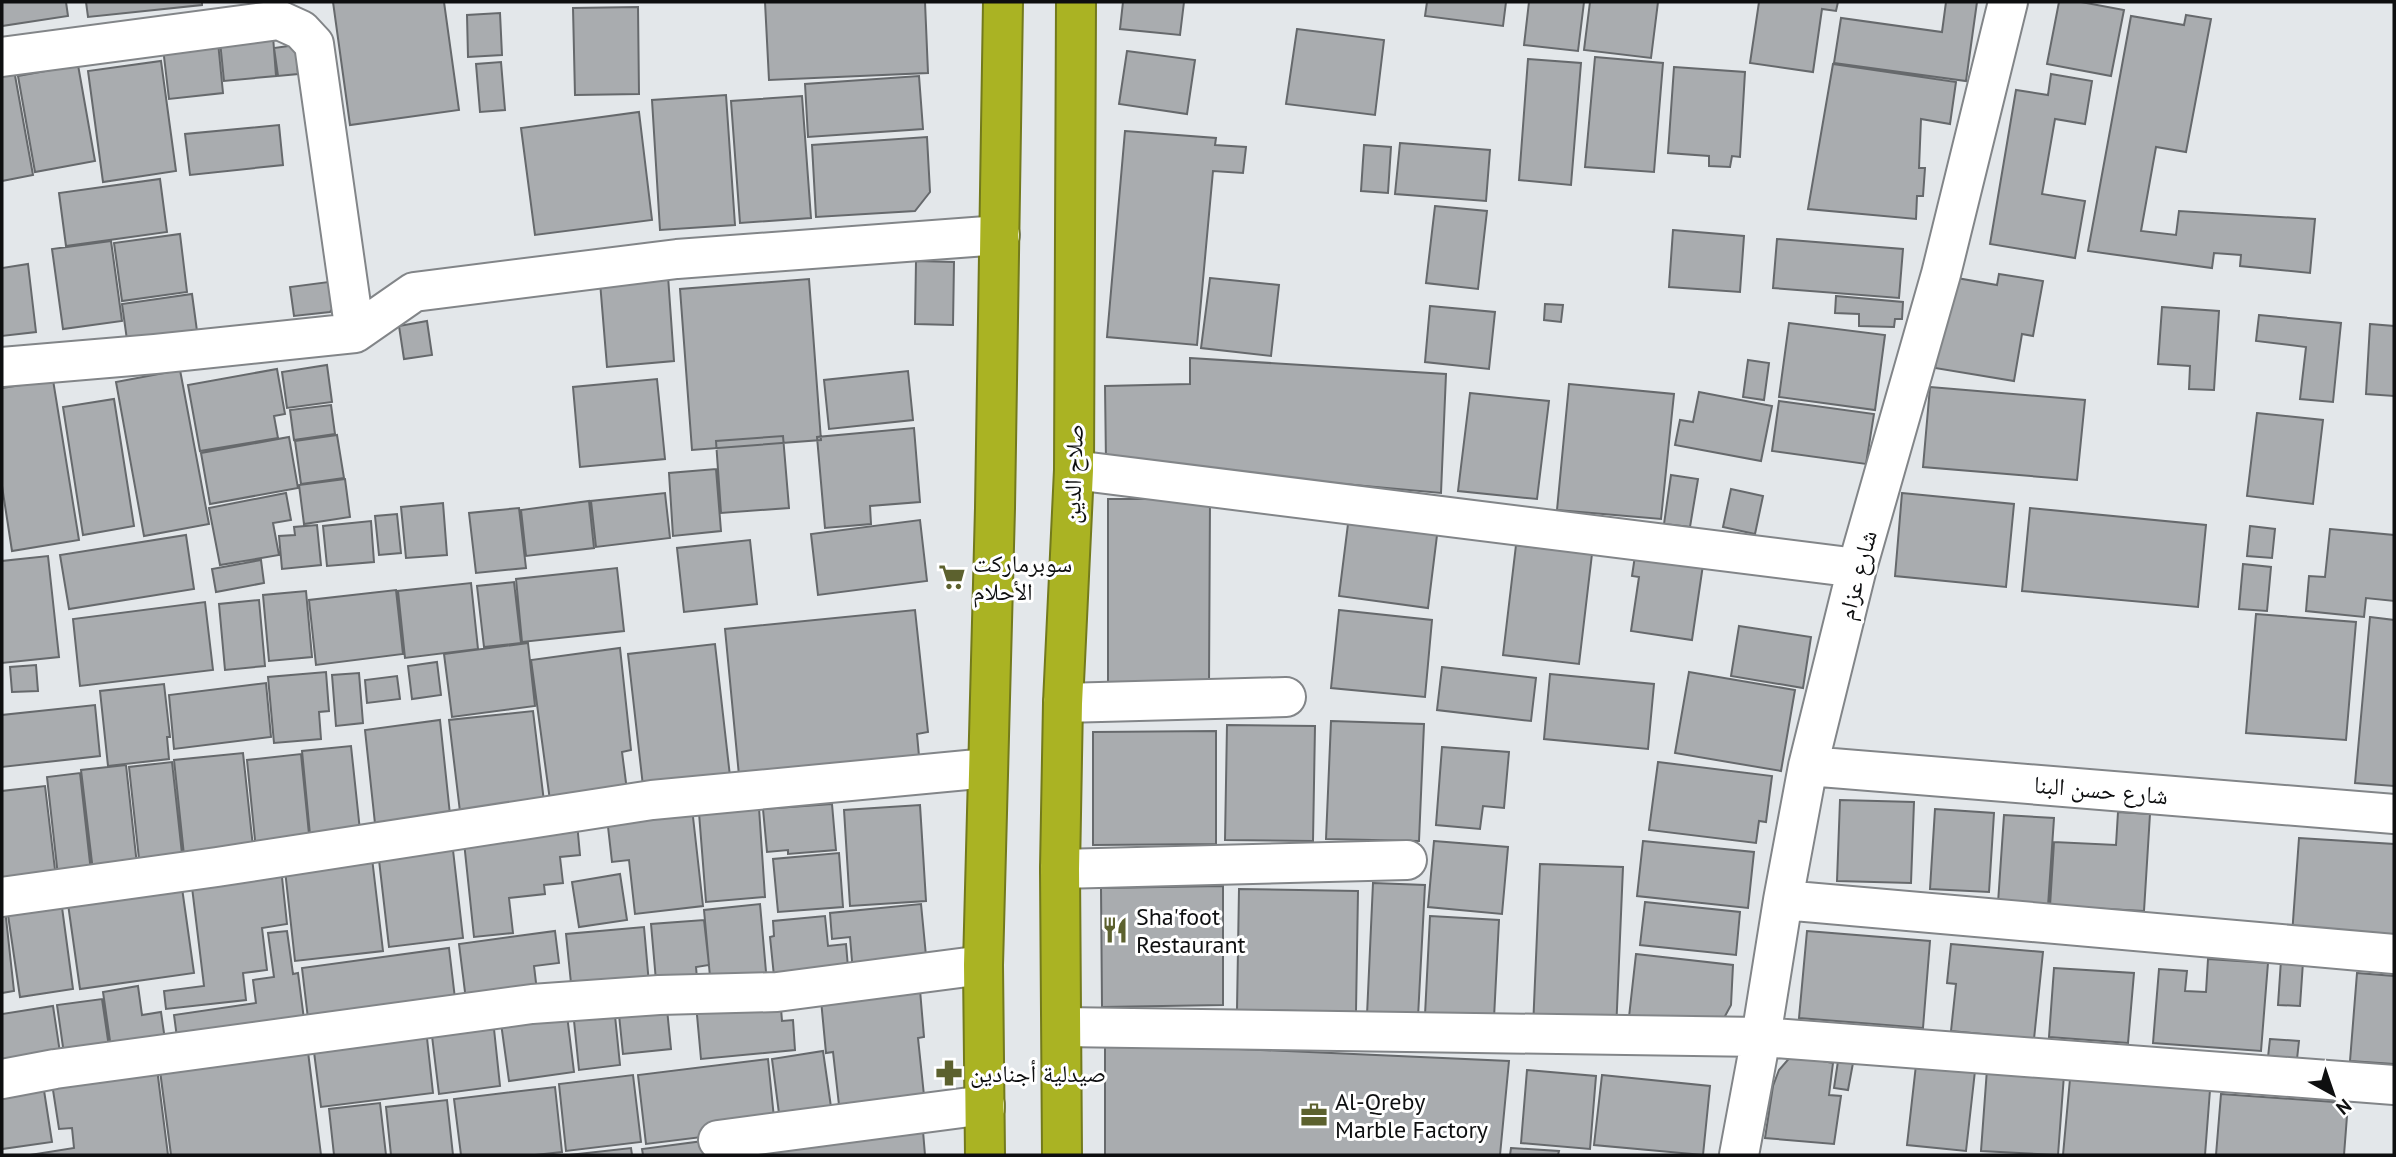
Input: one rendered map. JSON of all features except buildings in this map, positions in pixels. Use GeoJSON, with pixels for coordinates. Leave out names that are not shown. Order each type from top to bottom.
{"type":"FeatureCollection","features":[{"type":"Feature","properties":{"kind":"highway"},"geometry":{"type":"LineString","coordinates":[[985,1155],[983,965],[1003,2]]}},
{"type":"Feature","properties":{"kind":"highway","name":"صلاح الدين"},"geometry":{"type":"LineString","coordinates":[[1062,1155],[1060,869],[1063,704],[1074,470],[1076,2]]}},
{"type":"Feature","properties":{"kind":"street","name":"شارع عزام"},"geometry":{"type":"LineString","coordinates":[[1739,1155],[1808,766],[1857,568],[1941,274],[2008,2]]}},
{"type":"Feature","properties":{"kind":"street"},"geometry":{"type":"LineString","coordinates":[[2,57],[279,20],[301,30],[313,44],[355,333]]}},
{"type":"Feature","properties":{"kind":"street"},"geometry":{"type":"LineString","coordinates":[[2,367],[355,333],[414,292],[677,259],[1000,235]]}},
{"type":"Feature","properties":{"kind":"street"},"geometry":{"type":"LineString","coordinates":[[1074,470],[1857,568]]}},
{"type":"Feature","properties":{"kind":"street"},"geometry":{"type":"LineString","coordinates":[[1063,704],[1286,697]]}},
{"type":"Feature","properties":{"kind":"street","name":"شارع حسن البنا"},"geometry":{"type":"LineString","coordinates":[[1808,766],[2394,814]]}},
{"type":"Feature","properties":{"kind":"street"},"geometry":{"type":"LineString","coordinates":[[2,897],[652,800],[988,768]]}},
{"type":"Feature","properties":{"kind":"street"},"geometry":{"type":"LineString","coordinates":[[1060,869],[1407,860]]}},
{"type":"Feature","properties":{"kind":"street"},"geometry":{"type":"LineString","coordinates":[[1783,900],[2394,954]]}},
{"type":"Feature","properties":{"kind":"street"},"geometry":{"type":"LineString","coordinates":[[2,1079],[55,1069],[532,1004],[659,995],[777,992],[983,965]]}},
{"type":"Feature","properties":{"kind":"street"},"geometry":{"type":"LineString","coordinates":[[1062,1027],[1762,1037],[2394,1085]]}},
{"type":"Feature","properties":{"kind":"street"},"geometry":{"type":"LineString","coordinates":[[718,1140],[985,1105],[985,1108]]}},
{"type":"Feature","properties":{"kind":"place","name":"سوبرماركت الأحلام"},"geometry":{"type":"Point","coordinates":[952,577]}},
{"type":"Feature","properties":{"kind":"place","name":"Sha'foot Restaurant"},"geometry":{"type":"Point","coordinates":[1115,930]}},
{"type":"Feature","properties":{"kind":"place","name":"صيدلية أجنادين"},"geometry":{"type":"Point","coordinates":[949,1073]}},
{"type":"Feature","properties":{"kind":"place","name":"Al-Qreby Marble Factory"},"geometry":{"type":"Point","coordinates":[1314,1115]}}]}
